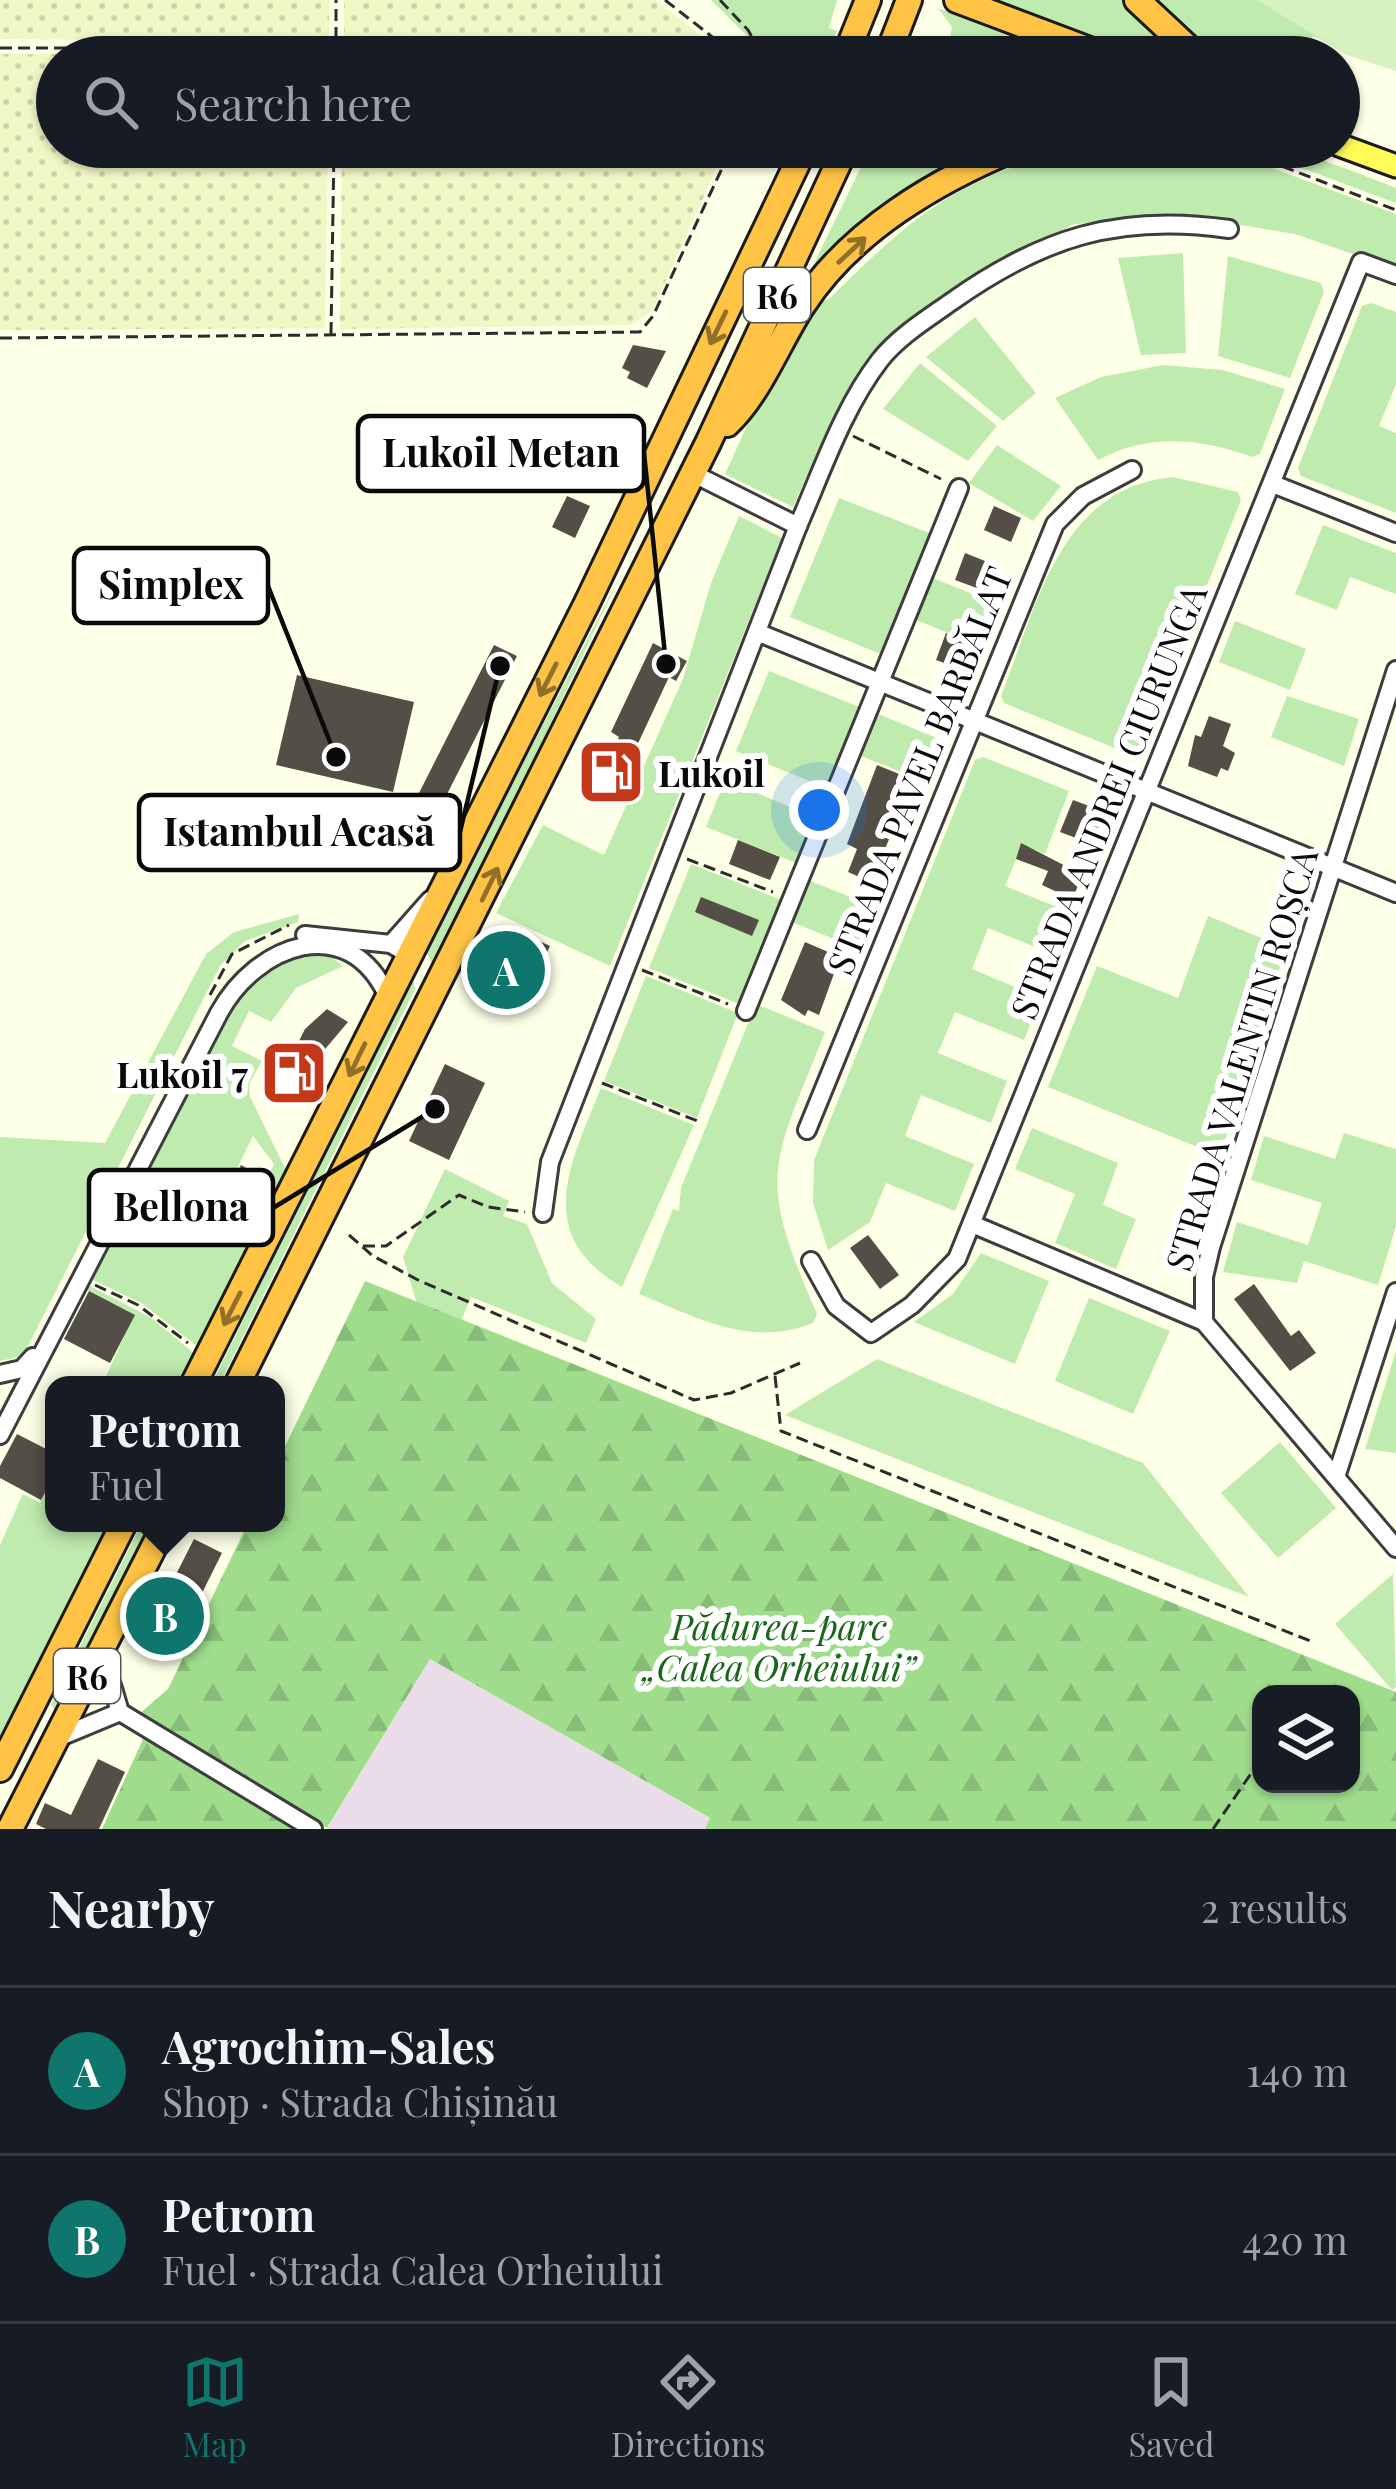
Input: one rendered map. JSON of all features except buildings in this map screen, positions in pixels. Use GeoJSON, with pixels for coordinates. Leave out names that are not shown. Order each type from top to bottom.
{"type":"FeatureCollection","features":[{"type":"Feature","properties":{"kind":"highway"},"geometry":{"type":"LineString","coordinates":[[853,36],[868,0]]}},
{"type":"Feature","properties":{"kind":"highway"},"geometry":{"type":"LineString","coordinates":[[895,36],[909,0]]}},
{"type":"Feature","properties":{"kind":"highway"},"geometry":{"type":"LineString","coordinates":[[957,0],[1052,36]]}},
{"type":"Feature","properties":{"kind":"highway"},"geometry":{"type":"LineString","coordinates":[[1137,0],[1176,36]]}},
{"type":"Feature","properties":{"kind":"highway","name":"R6"},"geometry":{"type":"LineString","coordinates":[[198,1376],[388,997],[400,950],[446,881],[587,603],[795,168]]}},
{"type":"Feature","properties":{"kind":"highway","name":"R6"},"geometry":{"type":"LineString","coordinates":[[242,1376],[708,443],[836,168]]}},
{"type":"Feature","properties":{"kind":"highway"},"geometry":{"type":"LineString","coordinates":[[708,443],[745,404],[807,298],[854,248],[916,199],[977,168]]}},
{"type":"Feature","properties":{"kind":"highway"},"geometry":{"type":"LineString","coordinates":[[400,950],[438,989]]}},
{"type":"Feature","properties":{"kind":"highway","name":"R6"},"geometry":{"type":"LineString","coordinates":[[0,1769],[119,1532]]}},
{"type":"Feature","properties":{"kind":"highway","name":"R6"},"geometry":{"type":"LineString","coordinates":[[10,1829],[161,1532]]}},
{"type":"Feature","properties":{"kind":"highway"},"geometry":{"type":"LineString","coordinates":[[23,1724],[55,1739]]}},
{"type":"Feature","properties":{"kind":"main road"},"geometry":{"type":"LineString","coordinates":[[1360,153],[1396,166]]}},
{"type":"Feature","properties":{"kind":"street"},"geometry":{"type":"LineString","coordinates":[[543,1213],[550,1162],[798,526],[840,429],[880,360],[992,273],[1065,236],[1173,223],[1229,229]]}},
{"type":"Feature","properties":{"kind":"street","name":"STRADA ANDREI CIURUNGA"},"geometry":{"type":"LineString","coordinates":[[811,1261],[836,1306],[871,1333],[940,1279],[957,1259],[1361,262],[1396,275]]}},
{"type":"Feature","properties":{"kind":"street","name":"STRADA PAVEL BARBĂLAT"},"geometry":{"type":"LineString","coordinates":[[807,1130],[1055,524],[1083,496],[1132,470]]}},
{"type":"Feature","properties":{"kind":"street"},"geometry":{"type":"LineString","coordinates":[[692,473],[798,526]]}},
{"type":"Feature","properties":{"kind":"street"},"geometry":{"type":"LineString","coordinates":[[1273,484],[1396,532]]}},
{"type":"Feature","properties":{"kind":"street"},"geometry":{"type":"LineString","coordinates":[[746,1011],[959,488]]}},
{"type":"Feature","properties":{"kind":"street"},"geometry":{"type":"LineString","coordinates":[[759,633],[1396,893]]}},
{"type":"Feature","properties":{"kind":"street","name":"STRADA VALENTIN ROȘCA"},"geometry":{"type":"LineString","coordinates":[[1396,670],[1204,1276],[1204,1322],[1396,1549]]}},
{"type":"Feature","properties":{"kind":"street"},"geometry":{"type":"LineString","coordinates":[[22,1392],[5,1377],[35,1354],[234,970],[260,947],[296,936],[400,950]]}},
{"type":"Feature","properties":{"kind":"street"},"geometry":{"type":"LineString","coordinates":[[0,1436],[244,974],[277,951],[326,947],[367,964],[388,997]]}},
{"type":"Feature","properties":{"kind":"street"},"geometry":{"type":"LineString","coordinates":[[973,1224],[1204,1322]]}},
{"type":"Feature","properties":{"kind":"street"},"geometry":{"type":"LineString","coordinates":[[1336,1477],[1396,1292]]}},
{"type":"Feature","properties":{"kind":"street"},"geometry":{"type":"LineString","coordinates":[[92,1666],[112,1684],[121,1712],[314,1829]]}},
{"type":"Feature","properties":{"kind":"street"},"geometry":{"type":"LineString","coordinates":[[55,1739],[121,1712]]}},
{"type":"Feature","properties":{"kind":"path"},"geometry":{"type":"LineString","coordinates":[[336,0],[336,36]]}},
{"type":"Feature","properties":{"kind":"path"},"geometry":{"type":"LineString","coordinates":[[665,0],[712,36]]}},
{"type":"Feature","properties":{"kind":"path"},"geometry":{"type":"LineString","coordinates":[[720,0],[747,36]]}},
{"type":"Feature","properties":{"kind":"path"},"geometry":{"type":"LineString","coordinates":[[0,49],[36,50]]}},
{"type":"Feature","properties":{"kind":"path"},"geometry":{"type":"LineString","coordinates":[[331,336],[334,168]]}},
{"type":"Feature","properties":{"kind":"path"},"geometry":{"type":"LineString","coordinates":[[0,338],[640,332],[653,316],[722,168]]}},
{"type":"Feature","properties":{"kind":"path"},"geometry":{"type":"LineString","coordinates":[[1287,168],[1396,210]]}},
{"type":"Feature","properties":{"kind":"path"},"geometry":{"type":"LineString","coordinates":[[840,429],[959,488]]}},
{"type":"Feature","properties":{"kind":"path"},"geometry":{"type":"LineString","coordinates":[[672,853],[792,899]]}},
{"type":"Feature","properties":{"kind":"path"},"geometry":{"type":"LineString","coordinates":[[629,965],[746,1011]]}},
{"type":"Feature","properties":{"kind":"path"},"geometry":{"type":"LineString","coordinates":[[585,1076],[700,1122]]}},
{"type":"Feature","properties":{"kind":"path"},"geometry":{"type":"LineString","coordinates":[[361,1246],[386,1246],[459,1195],[488,1207],[543,1213]]}},
{"type":"Feature","properties":{"kind":"path"},"geometry":{"type":"LineString","coordinates":[[349,1234],[418,1280],[601,1364],[694,1400],[800,1364]]}},
{"type":"Feature","properties":{"kind":"path"},"geometry":{"type":"LineString","coordinates":[[88,1282],[138,1305],[194,1347]]}},
{"type":"Feature","properties":{"kind":"path"},"geometry":{"type":"LineString","coordinates":[[775,1376],[781,1431],[1313,1642]]}},
{"type":"Feature","properties":{"kind":"path"},"geometry":{"type":"LineString","coordinates":[[1213,1829],[1252,1772]]}},
{"type":"Feature","properties":{"kind":"shaded area"},"geometry":{"type":"Polygon","coordinates":[[[430,1659],[711,1819],[705,1829],[327,1829],[430,1659]]]}},
{"type":"Feature","properties":{"kind":"green space"},"geometry":{"type":"Polygon","coordinates":[[[0,0],[329,0],[329,36],[0,39],[0,0]]]}},
{"type":"Feature","properties":{"kind":"green space"},"geometry":{"type":"Polygon","coordinates":[[[344,0],[656,0],[701,36],[344,36],[344,0]]]}},
{"type":"Feature","properties":{"kind":"green space"},"geometry":{"type":"Polygon","coordinates":[[[711,0],[837,0],[829,28],[837,31],[835,36],[747,36],[711,0]]]}},
{"type":"Feature","properties":{"kind":"green space"},"geometry":{"type":"Polygon","coordinates":[[[998,0],[1124,0],[1159,36],[1093,36],[998,0]]]}},
{"type":"Feature","properties":{"kind":"green space"},"geometry":{"type":"Polygon","coordinates":[[[1150,0],[1287,0],[1342,36],[1313,36],[1192,36],[1150,0]]]}},
{"type":"Feature","properties":{"kind":"green space"},"geometry":{"type":"Polygon","coordinates":[[[1257,0],[1396,0],[1396,71],[1360,59],[1360,36],[1316,36],[1257,0]]]}},
{"type":"Feature","properties":{"kind":"green space"},"geometry":{"type":"Polygon","coordinates":[[[938,8],[1009,36],[950,36],[952,27],[938,8]]]}},
{"type":"Feature","properties":{"kind":"green space"},"geometry":{"type":"Polygon","coordinates":[[[1360,48],[1396,71],[1360,56],[1360,48]]]}},
{"type":"Feature","properties":{"kind":"green space"},"geometry":{"type":"Polygon","coordinates":[[[0,54],[36,54],[36,168],[328,168],[325,328],[0,330],[0,54]]]}},
{"type":"Feature","properties":{"kind":"green space"},"geometry":{"type":"Polygon","coordinates":[[[342,168],[717,168],[652,311],[631,325],[340,329],[342,168]]]}},
{"type":"Feature","properties":{"kind":"green space"},"geometry":{"type":"Polygon","coordinates":[[[861,168],[948,168],[930,177],[801,290],[861,168]]]}},
{"type":"Feature","properties":{"kind":"green space"},"geometry":{"type":"Polygon","coordinates":[[[1272,168],[1396,214],[1396,269],[1295,234],[1229,223],[1179,218],[1074,224],[995,265],[888,340],[867,362],[831,421],[793,507],[725,474],[784,350],[815,308],[916,220],[1003,171],[1272,168]]]}},
{"type":"Feature","properties":{"kind":"green space"},"geometry":{"type":"Polygon","coordinates":[[[1302,168],[1343,168],[1396,188],[1396,203],[1302,168]]]}},
{"type":"Feature","properties":{"kind":"green space"},"geometry":{"type":"Polygon","coordinates":[[[1183,253],[1186,353],[1141,355],[1118,258],[1183,253]]]}},
{"type":"Feature","properties":{"kind":"green space"},"geometry":{"type":"Polygon","coordinates":[[[1228,256],[1321,283],[1324,292],[1290,378],[1218,356],[1228,256]]]}},
{"type":"Feature","properties":{"kind":"green space"},"geometry":{"type":"Polygon","coordinates":[[[1371,303],[1396,312],[1396,384],[1379,426],[1396,433],[1396,513],[1301,476],[1298,468],[1362,306],[1371,303]]]}},
{"type":"Feature","properties":{"kind":"green space"},"geometry":{"type":"Polygon","coordinates":[[[975,317],[1036,393],[1003,421],[926,357],[975,317]]]}},
{"type":"Feature","properties":{"kind":"green space"},"geometry":{"type":"Polygon","coordinates":[[[920,363],[997,426],[968,461],[883,409],[920,363]]]}},
{"type":"Feature","properties":{"kind":"green space"},"geometry":{"type":"Polygon","coordinates":[[[1163,365],[1223,370],[1285,389],[1260,454],[1252,457],[1174,441],[1136,445],[1098,460],[1055,398],[1101,377],[1163,365]]]}},
{"type":"Feature","properties":{"kind":"green space"},"geometry":{"type":"Polygon","coordinates":[[[997,445],[1061,486],[1033,521],[969,483],[997,445]]]}},
{"type":"Feature","properties":{"kind":"green space"},"geometry":{"type":"Polygon","coordinates":[[[1173,477],[1238,492],[1241,500],[1141,751],[1132,755],[1004,703],[1001,696],[1041,590],[1078,527],[1103,503],[1134,486],[1173,477]]]}},
{"type":"Feature","properties":{"kind":"green space"},"geometry":{"type":"Polygon","coordinates":[[[839,498],[932,534],[883,655],[790,617],[839,498]]]}},
{"type":"Feature","properties":{"kind":"green space"},"geometry":{"type":"Polygon","coordinates":[[[739,516],[782,538],[610,966],[496,913],[543,825],[604,855],[683,679],[711,583],[739,516]]]}},
{"type":"Feature","properties":{"kind":"green space"},"geometry":{"type":"Polygon","coordinates":[[[1323,525],[1396,553],[1396,594],[1350,577],[1337,610],[1295,594],[1323,525]]]}},
{"type":"Feature","properties":{"kind":"green space"},"geometry":{"type":"Polygon","coordinates":[[[622,572],[435,969],[426,951],[622,572]]]}},
{"type":"Feature","properties":{"kind":"green space"},"geometry":{"type":"Polygon","coordinates":[[[928,576],[998,604],[981,646],[911,618],[928,576]]]}},
{"type":"Feature","properties":{"kind":"green space"},"geometry":{"type":"Polygon","coordinates":[[[1235,621],[1306,649],[1290,690],[1219,662],[1235,621]]]}},
{"type":"Feature","properties":{"kind":"green space"},"geometry":{"type":"Polygon","coordinates":[[[769,671],[862,708],[829,789],[736,751],[769,671]]]}},
{"type":"Feature","properties":{"kind":"green space"},"geometry":{"type":"Polygon","coordinates":[[[1287,696],[1359,719],[1344,766],[1271,737],[1287,696]]]}},
{"type":"Feature","properties":{"kind":"green space"},"geometry":{"type":"Polygon","coordinates":[[[873,712],[937,738],[940,746],[926,782],[856,754],[873,712]]]}},
{"type":"Feature","properties":{"kind":"green space"},"geometry":{"type":"Polygon","coordinates":[[[983,757],[1069,791],[1045,854],[1022,845],[1005,886],[1074,914],[1058,956],[988,928],[972,969],[1041,998],[1024,1040],[955,1012],[938,1053],[1007,1081],[991,1123],[921,1095],[905,1136],[974,1164],[955,1211],[886,1183],[870,1222],[828,1250],[813,1203],[814,1160],[975,760],[983,757]]]}},
{"type":"Feature","properties":{"kind":"green space"},"geometry":{"type":"Polygon","coordinates":[[[725,780],[817,818],[799,864],[706,827],[725,780]]]}},
{"type":"Feature","properties":{"kind":"green space"},"geometry":{"type":"Polygon","coordinates":[[[691,864],[784,901],[742,1005],[649,968],[691,864]]]}},
{"type":"Feature","properties":{"kind":"green space"},"geometry":{"type":"Polygon","coordinates":[[[806,879],[875,907],[859,949],[789,921],[806,879]]]}},
{"type":"Feature","properties":{"kind":"green space"},"geometry":{"type":"Polygon","coordinates":[[[299,914],[298,922],[245,941],[220,966],[23,1356],[0,1361],[0,1137],[105,1143],[206,954],[234,932],[299,914]]]}},
{"type":"Feature","properties":{"kind":"green space"},"geometry":{"type":"Polygon","coordinates":[[[1208,916],[1286,948],[1220,1156],[1048,1087],[1097,966],[1178,998],[1208,916]]]}},
{"type":"Feature","properties":{"kind":"green space"},"geometry":{"type":"Polygon","coordinates":[[[298,954],[328,954],[343,966],[296,988],[271,1022],[249,1011],[232,1046],[262,1061],[249,1084],[250,1097],[287,1172],[201,1349],[143,1304],[89,1278],[200,1060],[247,980],[298,954]],[[253,1136],[215,1213],[244,1226],[274,1164],[253,1136]]]}},
{"type":"Feature","properties":{"kind":"green space"},"geometry":{"type":"Polygon","coordinates":[[[646,976],[738,1013],[697,1118],[604,1081],[646,976]]]}},
{"type":"Feature","properties":{"kind":"green space"},"geometry":{"type":"Polygon","coordinates":[[[413,978],[415,989],[223,1376],[215,1376],[413,978]]]}},
{"type":"Feature","properties":{"kind":"green space"},"geometry":{"type":"Polygon","coordinates":[[[756,1004],[825,1032],[792,1114],[778,1172],[785,1230],[817,1314],[813,1323],[767,1332],[724,1327],[639,1294],[673,1209],[679,1211],[681,1188],[756,1004]]]}},
{"type":"Feature","properties":{"kind":"green space"},"geometry":{"type":"Polygon","coordinates":[[[601,1088],[694,1125],[622,1287],[594,1267],[576,1245],[568,1221],[570,1171],[601,1088]]]}},
{"type":"Feature","properties":{"kind":"green space"},"geometry":{"type":"Polygon","coordinates":[[[1032,1128],[1118,1163],[1103,1205],[1136,1219],[1116,1269],[1055,1243],[1075,1194],[1015,1169],[1032,1128]]]}},
{"type":"Feature","properties":{"kind":"green space"},"geometry":{"type":"Polygon","coordinates":[[[1344,1133],[1396,1149],[1396,1226],[1378,1285],[1304,1261],[1297,1283],[1223,1272],[1237,1222],[1308,1245],[1322,1203],[1251,1180],[1264,1136],[1335,1159],[1344,1133]]]}},
{"type":"Feature","properties":{"kind":"green space"},"geometry":{"type":"Polygon","coordinates":[[[445,1169],[509,1201],[503,1216],[527,1224],[552,1283],[596,1319],[586,1343],[471,1297],[461,1321],[417,1304],[403,1257],[445,1169]]]}},
{"type":"Feature","properties":{"kind":"green space"},"geometry":{"type":"Polygon","coordinates":[[[981,1253],[1049,1281],[1015,1364],[914,1322],[953,1294],[981,1253]]]}},
{"type":"Feature","properties":{"kind":"green space","name":"Pădurea-parc „Calea Orheiului”"},"geometry":{"type":"Polygon","coordinates":[[[365,1281],[1396,1692],[1396,1829],[705,1829],[710,1818],[430,1659],[327,1828],[138,1715],[168,1689],[244,1532],[285,1532],[285,1446],[365,1281]]]}},
{"type":"Feature","properties":{"kind":"green space"},"geometry":{"type":"Polygon","coordinates":[[[88,1285],[150,1317],[196,1355],[186,1376],[106,1376],[134,1315],[85,1289],[88,1285]]]}},
{"type":"Feature","properties":{"kind":"green space"},"geometry":{"type":"Polygon","coordinates":[[[1089,1298],[1170,1331],[1133,1414],[1055,1381],[1089,1298]]]}},
{"type":"Feature","properties":{"kind":"green space"},"geometry":{"type":"Polygon","coordinates":[[[1396,1351],[1396,1453],[1365,1449],[1396,1351]]]}},
{"type":"Feature","properties":{"kind":"green space"},"geometry":{"type":"Polygon","coordinates":[[[877,1359],[1143,1463],[1249,1597],[785,1415],[877,1359]]]}},
{"type":"Feature","properties":{"kind":"green space"},"geometry":{"type":"Polygon","coordinates":[[[1280,1442],[1336,1508],[1278,1558],[1221,1493],[1280,1442]]]}},
{"type":"Feature","properties":{"kind":"green space"},"geometry":{"type":"Polygon","coordinates":[[[45,1493],[45,1532],[107,1532],[0,1745],[0,1545],[23,1494],[40,1503],[45,1493]]]}},
{"type":"Feature","properties":{"kind":"green space"},"geometry":{"type":"Polygon","coordinates":[[[137,1532],[145,1532],[55,1712],[51,1704],[137,1532]]]}},
{"type":"Feature","properties":{"kind":"green space"},"geometry":{"type":"Polygon","coordinates":[[[1393,1574],[1396,1687],[1392,1690],[1335,1624],[1393,1574]]]}},
{"type":"Feature","properties":{"kind":"green space"},"geometry":{"type":"Polygon","coordinates":[[[144,1737],[298,1829],[102,1829],[144,1737]]]}},
{"type":"Feature","properties":{"kind":"place","name":"Lukoil Metan"},"geometry":{"type":"Point","coordinates":[666,664]}},
{"type":"Feature","properties":{"kind":"place","name":"Istambul Acasă"},"geometry":{"type":"Point","coordinates":[500,666]}},
{"type":"Feature","properties":{"kind":"place","name":"Simplex"},"geometry":{"type":"Point","coordinates":[336,757]}},
{"type":"Feature","properties":{"kind":"place","name":"Lukoil"},"geometry":{"type":"Point","coordinates":[611,772]}},
{"type":"Feature","properties":{"kind":"place","name":"Agrochim-Sales"},"geometry":{"type":"Point","coordinates":[506,970]}},
{"type":"Feature","properties":{"kind":"place","name":"Lukoil 7"},"geometry":{"type":"Point","coordinates":[294,1073]}},
{"type":"Feature","properties":{"kind":"place","name":"Bellona"},"geometry":{"type":"Point","coordinates":[435,1109]}},
{"type":"Feature","properties":{"kind":"place","name":"Petrom"},"geometry":{"type":"Point","coordinates":[165,1616]}}]}
